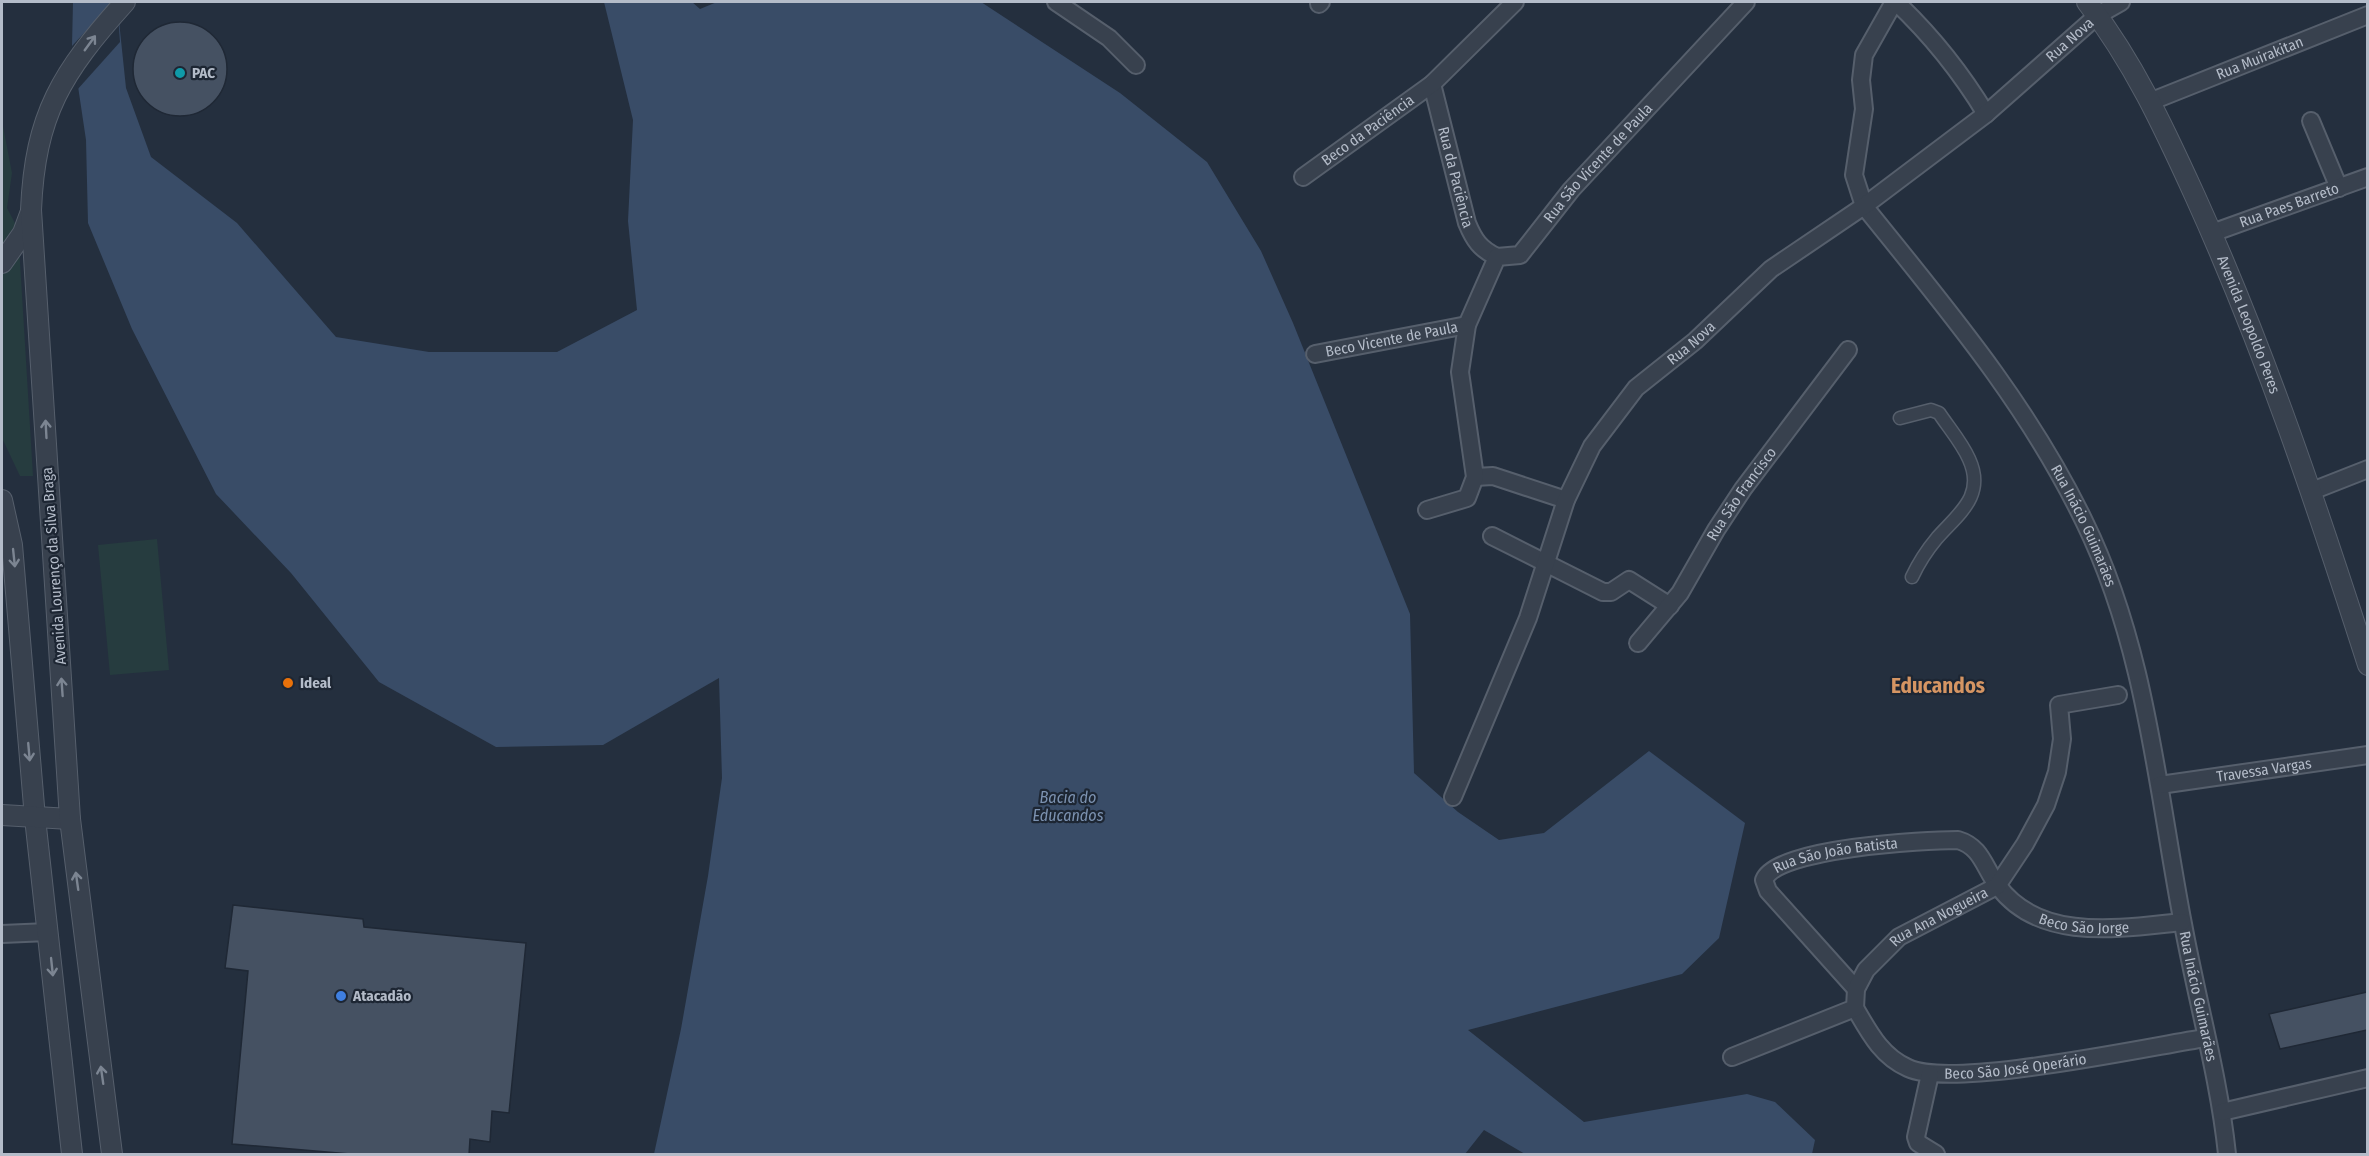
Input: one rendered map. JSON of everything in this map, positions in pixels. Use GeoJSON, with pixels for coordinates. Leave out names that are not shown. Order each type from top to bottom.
{"type":"FeatureCollection","features":[{"type":"Feature","properties":{"kind":"street","name":"Avenida Lourenço da Silva Braga"},"geometry":{"type":"LineString","coordinates":[[112,1155],[70,819],[31,210],[36,148],[58,87],[102,28],[125,2]]}},
{"type":"Feature","properties":{"kind":"street"},"geometry":{"type":"LineString","coordinates":[[1056,2],[1109,38],[1136,66]]}},
{"type":"Feature","properties":{"kind":"street","name":"Beco da Paciência"},"geometry":{"type":"LineString","coordinates":[[1303,177],[1432,84],[1515,2]]}},
{"type":"Feature","properties":{"kind":"street","name":"Rua São Vicente de Paula"},"geometry":{"type":"LineString","coordinates":[[1497,257],[1520,255],[1571,190],[1746,2]]}},
{"type":"Feature","properties":{"kind":"street"},"geometry":{"type":"LineString","coordinates":[[1895,2],[1928,32],[1961,72],[1986,114]]}},
{"type":"Feature","properties":{"kind":"street","name":"Rua Inácio Guimarães"},"geometry":{"type":"LineString","coordinates":[[1895,2],[1864,55],[1861,80],[1864,109],[1854,175],[1864,206],[2003,382],[2056,466],[2085,523],[2124,624],[2142,691],[2182,921],[2222,1112],[2227,1155]]}},
{"type":"Feature","properties":{"kind":"street","name":"Rua Nova"},"geometry":{"type":"LineString","coordinates":[[1453,797],[1506,676],[1547,562],[1566,500],[1592,446],[1636,388],[1695,341],[1771,269],[1864,206],[1986,114],[2093,8],[2121,2]]}},
{"type":"Feature","properties":{"kind":"street","name":"Avenida Leopoldo Peres"},"geometry":{"type":"LineString","coordinates":[[2093,8],[2152,101],[2212,233],[2312,491],[2367,665]]}},
{"type":"Feature","properties":{"kind":"street","name":"Rua Muirakitan"},"geometry":{"type":"LineString","coordinates":[[2152,101],[2367,15]]}},
{"type":"Feature","properties":{"kind":"street","name":"Rua da Paciência"},"geometry":{"type":"LineString","coordinates":[[1432,84],[1467,222],[1483,251],[1497,257]]}},
{"type":"Feature","properties":{"kind":"street"},"geometry":{"type":"LineString","coordinates":[[2312,121],[2339,188]]}},
{"type":"Feature","properties":{"kind":"street","name":"Rua Paes Barreto"},"geometry":{"type":"LineString","coordinates":[[2212,233],[2367,177]]}},
{"type":"Feature","properties":{"kind":"street"},"geometry":{"type":"LineString","coordinates":[[2,263],[23,233],[31,210]]}},
{"type":"Feature","properties":{"kind":"street"},"geometry":{"type":"LineString","coordinates":[[1427,510],[1467,498],[1474,477],[1460,372],[1467,325],[1497,257]]}},
{"type":"Feature","properties":{"kind":"street","name":"Beco Vicente de Paula"},"geometry":{"type":"LineString","coordinates":[[1315,354],[1467,325]]}},
{"type":"Feature","properties":{"kind":"street","name":"Rua São Francisco"},"geometry":{"type":"LineString","coordinates":[[1638,643],[1670,606],[1743,489],[1848,350]]}},
{"type":"Feature","properties":{"kind":"street"},"geometry":{"type":"LineString","coordinates":[[1900,418],[1930,410],[1939,412],[1970,460],[1975,480],[1971,499],[1956,520],[1922,556],[1912,576]]}},
{"type":"Feature","properties":{"kind":"street"},"geometry":{"type":"LineString","coordinates":[[2312,491],[2367,469]]}},
{"type":"Feature","properties":{"kind":"street"},"geometry":{"type":"LineString","coordinates":[[1474,477],[1493,476],[1566,500]]}},
{"type":"Feature","properties":{"kind":"street"},"geometry":{"type":"LineString","coordinates":[[2,500],[12,545],[18,597],[35,818],[72,1155]]}},
{"type":"Feature","properties":{"kind":"street"},"geometry":{"type":"LineString","coordinates":[[1492,536],[1607,593],[1624,581],[1631,581],[1670,606]]}},
{"type":"Feature","properties":{"kind":"street","name":"Rua Ana Nogueira"},"geometry":{"type":"LineString","coordinates":[[1855,1008],[1856,989],[1866,970],[1899,937],[1998,886],[2046,806],[2057,772],[2062,739],[2059,705],[2118,695]]}},
{"type":"Feature","properties":{"kind":"street","name":"Travessa Vargas"},"geometry":{"type":"LineString","coordinates":[[2160,785],[2367,755]]}},
{"type":"Feature","properties":{"kind":"street"},"geometry":{"type":"LineString","coordinates":[[2,815],[70,819]]}},
{"type":"Feature","properties":{"kind":"street","name":"Rua São João Batista"},"geometry":{"type":"LineString","coordinates":[[1856,989],[1768,891],[1764,880],[1768,873],[1787,862],[1835,849],[1958,840],[1976,848],[1998,886]]}},
{"type":"Feature","properties":{"kind":"street","name":"Beco São Jorge"},"geometry":{"type":"LineString","coordinates":[[1998,886],[2024,909],[2063,925],[2112,929],[2182,921]]}},
{"type":"Feature","properties":{"kind":"street"},"geometry":{"type":"LineString","coordinates":[[2,934],[48,932]]}},
{"type":"Feature","properties":{"kind":"street"},"geometry":{"type":"LineString","coordinates":[[1732,1057],[1855,1008]]}},
{"type":"Feature","properties":{"kind":"street","name":"Beco São José Operário"},"geometry":{"type":"LineString","coordinates":[[1855,1008],[1877,1046],[1892,1059],[1909,1069],[1930,1074],[1990,1072],[2205,1038]]}},
{"type":"Feature","properties":{"kind":"street"},"geometry":{"type":"LineString","coordinates":[[1930,1074],[1916,1137],[1918,1143],[1936,1155]]}},
{"type":"Feature","properties":{"kind":"street"},"geometry":{"type":"LineString","coordinates":[[2222,1112],[2367,1078]]}},
{"type":"Feature","properties":{"kind":"green space"},"geometry":{"type":"Polygon","coordinates":[[[2,121],[12,173],[7,208],[18,229],[33,476],[20,476],[2,438],[2,121]]]}},
{"type":"Feature","properties":{"kind":"green space"},"geometry":{"type":"Polygon","coordinates":[[[157,539],[169,670],[110,675],[98,545],[157,539]]]}},
{"type":"Feature","properties":{"kind":"water","name":"Bacia do Educandos"},"geometry":{"type":"Polygon","coordinates":[[[73,2],[117,2],[126,88],[151,157],[237,223],[336,337],[429,352],[557,352],[637,310],[628,221],[633,120],[604,2],[692,2],[700,9],[717,2],[981,2],[1120,93],[1207,162],[1261,251],[1293,323],[1410,614],[1414,773],[1458,812],[1499,840],[1544,833],[1649,751],[1745,823],[1719,938],[1682,974],[1468,1030],[1584,1122],[1747,1094],[1775,1102],[1815,1140],[1812,1154],[1525,1154],[1484,1130],[1465,1154],[654,1154],[681,1029],[708,876],[722,778],[719,678],[603,745],[496,747],[379,682],[291,573],[216,494],[132,329],[88,223],[86,140],[72,46],[73,2]]]}},
{"type":"Feature","properties":{"kind":"pier"},"geometry":{"type":"Polygon","coordinates":[[[113,2],[117,2],[120,42],[77,90],[72,46],[113,2]]]}},
{"type":"Feature","properties":{"kind":"building","name":"PAC"},"geometry":{"type":"Polygon","coordinates":[[[171,22],[189,22],[214,35],[224,51],[227,69],[224,87],[214,103],[189,116],[171,116],[146,103],[133,78],[133,60],[146,35],[171,22]]]}},
{"type":"Feature","properties":{"kind":"building"},"geometry":{"type":"Polygon","coordinates":[[[233,905],[363,919],[364,927],[526,943],[509,1113],[492,1111],[490,1142],[470,1139],[469,1155],[362,1155],[232,1144],[248,971],[225,968],[233,905]]]}},
{"type":"Feature","properties":{"kind":"building"},"geometry":{"type":"Polygon","coordinates":[[[2367,992],[2367,1030],[2280,1049],[2269,1014],[2367,992]]]}},
{"type":"Feature","properties":{"kind":"place","name":"PAC"},"geometry":{"type":"Point","coordinates":[180,73]}},
{"type":"Feature","properties":{"kind":"place","name":"Ideal"},"geometry":{"type":"Point","coordinates":[288,683]}},
{"type":"Feature","properties":{"kind":"place","name":"Atacadão"},"geometry":{"type":"Point","coordinates":[341,996]}},
{"type":"Feature","properties":{"kind":"district","name":"Educandos"},"geometry":{"type":"Point","coordinates":[1938,686]}}]}
